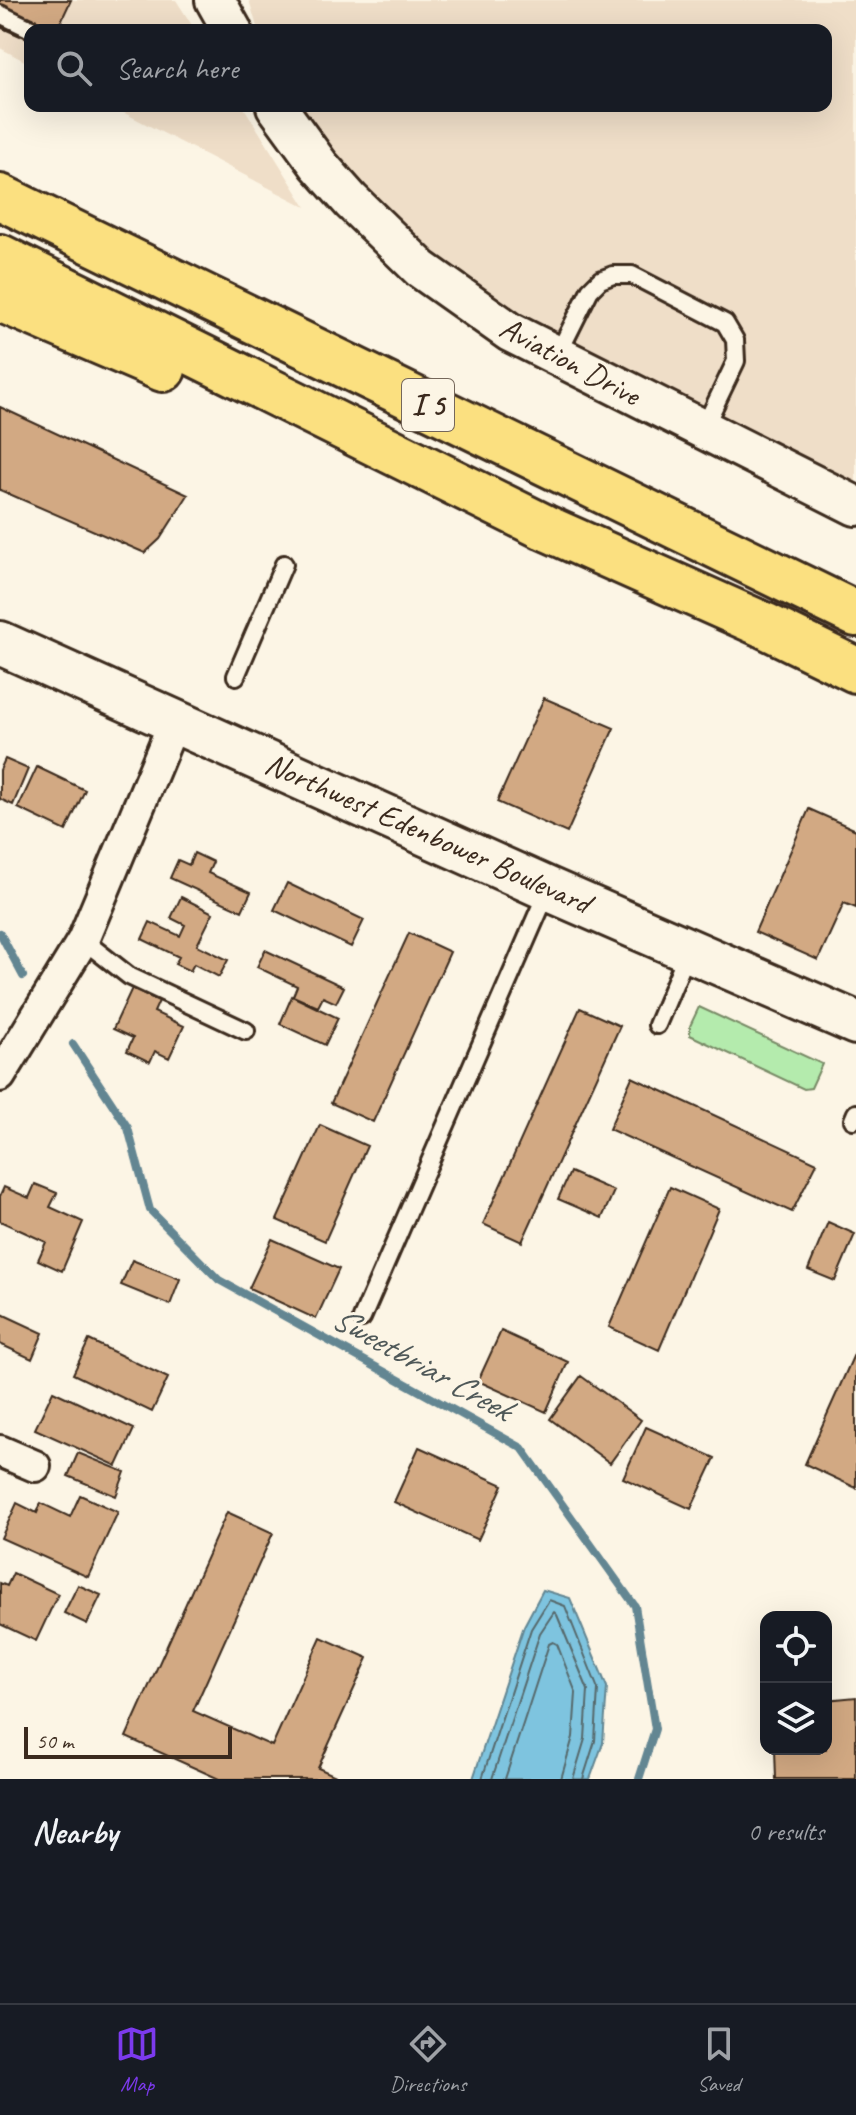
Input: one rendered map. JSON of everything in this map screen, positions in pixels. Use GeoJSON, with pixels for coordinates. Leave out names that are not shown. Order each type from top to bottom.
{"type":"FeatureCollection","features":[{"type":"Feature","properties":{"kind":"highway","name":"I 5"},"geometry":{"type":"LineString","coordinates":[[0,197],[856,614]]}},
{"type":"Feature","properties":{"kind":"highway","name":"I 5"},"geometry":{"type":"LineString","coordinates":[[0,257],[544,527],[764,625],[856,670]]}},
{"type":"Feature","properties":{"kind":"highway"},"geometry":{"type":"LineString","coordinates":[[0,299],[544,527]]}},
{"type":"Feature","properties":{"kind":"main road","name":"Northwest Edenbower Boulevard"},"geometry":{"type":"LineString","coordinates":[[0,643],[548,889],[856,1023]]}},
{"type":"Feature","properties":{"kind":"street"},"geometry":{"type":"LineString","coordinates":[[215,0],[229,24]]}},
{"type":"Feature","properties":{"kind":"street","name":"Aviation Drive"},"geometry":{"type":"LineString","coordinates":[[280,112],[319,165],[351,201],[421,269],[510,332],[856,506]]}},
{"type":"Feature","properties":{"kind":"street"},"geometry":{"type":"LineString","coordinates":[[0,1075],[83,940],[175,720]]}},
{"type":"Feature","properties":{"kind":"street"},"geometry":{"type":"LineString","coordinates":[[0,1451],[35,1466]]}},
{"type":"Feature","properties":{"kind":"lane"},"geometry":{"type":"LineString","coordinates":[[0,14],[24,26]]}},
{"type":"Feature","properties":{"kind":"lane"},"geometry":{"type":"LineString","coordinates":[[556,357],[590,290],[600,280],[613,275],[632,275],[725,323],[735,340],[736,361],[703,430]]}},
{"type":"Feature","properties":{"kind":"lane"},"geometry":{"type":"LineString","coordinates":[[236,676],[284,564]]}},
{"type":"Feature","properties":{"kind":"lane"},"geometry":{"type":"LineString","coordinates":[[362,1318],[548,889]]}},
{"type":"Feature","properties":{"kind":"lane"},"geometry":{"type":"LineString","coordinates":[[83,940],[129,976],[246,1031]]}},
{"type":"Feature","properties":{"kind":"lane"},"geometry":{"type":"LineString","coordinates":[[657,1025],[689,949]]}},
{"type":"Feature","properties":{"kind":"shaded area"},"geometry":{"type":"Polygon","coordinates":[[[0,0],[176,0],[191,24],[24,24],[24,61],[0,48],[0,0]]]}},
{"type":"Feature","properties":{"kind":"shaded area"},"geometry":{"type":"Polygon","coordinates":[[[249,0],[856,0],[856,506],[556,357],[351,201],[285,112],[832,112],[832,24],[256,24],[249,0]]]}},
{"type":"Feature","properties":{"kind":"shaded area"},"geometry":{"type":"Polygon","coordinates":[[[123,112],[247,112],[306,207],[123,112]]]}},
{"type":"Feature","properties":{"kind":"green space"},"geometry":{"type":"Polygon","coordinates":[[[699,1007],[822,1064],[811,1088],[804,1089],[690,1035],[690,1026],[699,1007]]]}},
{"type":"Feature","properties":{"kind":"water"},"geometry":{"type":"Polygon","coordinates":[[[543,1590],[570,1598],[607,1687],[603,1743],[590,1779],[473,1779],[524,1626],[543,1590]]]}},
{"type":"Feature","properties":{"kind":"building"},"geometry":{"type":"Polygon","coordinates":[[[0,0],[71,0],[60,24],[45,24],[29,16],[20,36],[0,27],[0,0]]]}},
{"type":"Feature","properties":{"kind":"building"},"geometry":{"type":"Polygon","coordinates":[[[0,407],[188,495],[160,539],[145,553],[0,490],[0,407]]]}},
{"type":"Feature","properties":{"kind":"building"},"geometry":{"type":"Polygon","coordinates":[[[544,698],[614,728],[567,833],[497,802],[544,698]]]}},
{"type":"Feature","properties":{"kind":"building"},"geometry":{"type":"Polygon","coordinates":[[[5,759],[28,769],[13,805],[0,799],[0,770],[5,759]]]}},
{"type":"Feature","properties":{"kind":"building"},"geometry":{"type":"Polygon","coordinates":[[[37,767],[85,790],[66,831],[18,808],[37,767]]]}},
{"type":"Feature","properties":{"kind":"building"},"geometry":{"type":"Polygon","coordinates":[[[809,809],[856,830],[856,908],[844,903],[818,960],[755,932],[809,809]]]}},
{"type":"Feature","properties":{"kind":"building"},"geometry":{"type":"Polygon","coordinates":[[[194,853],[213,862],[208,873],[251,892],[242,911],[170,878],[178,860],[189,865],[194,853]]]}},
{"type":"Feature","properties":{"kind":"building"},"geometry":{"type":"Polygon","coordinates":[[[287,883],[364,920],[351,947],[274,910],[287,883]]]}},
{"type":"Feature","properties":{"kind":"building"},"geometry":{"type":"Polygon","coordinates":[[[181,897],[213,913],[197,945],[228,960],[219,977],[194,964],[190,971],[175,964],[179,957],[142,939],[150,922],[180,936],[185,925],[171,918],[181,897]]]}},
{"type":"Feature","properties":{"kind":"building"},"geometry":{"type":"Polygon","coordinates":[[[409,933],[450,952],[373,1122],[331,1103],[409,933]]]}},
{"type":"Feature","properties":{"kind":"building"},"geometry":{"type":"Polygon","coordinates":[[[265,950],[344,987],[336,1003],[323,997],[318,1007],[293,996],[297,986],[257,967],[265,950]]]}},
{"type":"Feature","properties":{"kind":"building"},"geometry":{"type":"Polygon","coordinates":[[[132,988],[159,1001],[154,1012],[184,1026],[169,1058],[155,1051],[150,1062],[127,1051],[133,1038],[113,1029],[132,988]]]}},
{"type":"Feature","properties":{"kind":"building"},"geometry":{"type":"Polygon","coordinates":[[[292,996],[338,1018],[325,1045],[280,1024],[292,996]]]}},
{"type":"Feature","properties":{"kind":"building"},"geometry":{"type":"Polygon","coordinates":[[[580,1008],[620,1026],[522,1242],[483,1224],[580,1008]]]}},
{"type":"Feature","properties":{"kind":"building"},"geometry":{"type":"Polygon","coordinates":[[[632,1077],[817,1163],[792,1212],[609,1129],[632,1077]]]}},
{"type":"Feature","properties":{"kind":"building"},"geometry":{"type":"Polygon","coordinates":[[[320,1125],[367,1146],[325,1241],[277,1220],[320,1125]]]}},
{"type":"Feature","properties":{"kind":"building"},"geometry":{"type":"Polygon","coordinates":[[[570,1172],[614,1191],[602,1218],[558,1199],[570,1172]]]}},
{"type":"Feature","properties":{"kind":"building"},"geometry":{"type":"Polygon","coordinates":[[[35,1184],[57,1193],[50,1207],[83,1222],[62,1271],[38,1260],[46,1242],[0,1221],[0,1196],[4,1187],[29,1198],[35,1184]]]}},
{"type":"Feature","properties":{"kind":"building"},"geometry":{"type":"Polygon","coordinates":[[[670,1187],[719,1209],[659,1350],[609,1327],[670,1187]]]}},
{"type":"Feature","properties":{"kind":"building"},"geometry":{"type":"Polygon","coordinates":[[[828,1222],[855,1234],[835,1281],[808,1270],[828,1222]]]}},
{"type":"Feature","properties":{"kind":"building"},"geometry":{"type":"Polygon","coordinates":[[[272,1239],[339,1269],[316,1319],[249,1288],[272,1239]]]}},
{"type":"Feature","properties":{"kind":"building"},"geometry":{"type":"Polygon","coordinates":[[[132,1260],[180,1279],[170,1305],[121,1285],[132,1260]]]}},
{"type":"Feature","properties":{"kind":"building"},"geometry":{"type":"Polygon","coordinates":[[[0,1313],[43,1333],[32,1359],[0,1344],[0,1313]]]}},
{"type":"Feature","properties":{"kind":"building"},"geometry":{"type":"Polygon","coordinates":[[[501,1331],[568,1362],[546,1412],[478,1381],[501,1331]]]}},
{"type":"Feature","properties":{"kind":"building"},"geometry":{"type":"Polygon","coordinates":[[[89,1340],[168,1378],[152,1412],[73,1374],[89,1340]]]}},
{"type":"Feature","properties":{"kind":"building"},"geometry":{"type":"Polygon","coordinates":[[[856,1350],[856,1488],[805,1464],[856,1350]]]}},
{"type":"Feature","properties":{"kind":"building"},"geometry":{"type":"Polygon","coordinates":[[[581,1376],[641,1420],[610,1463],[550,1419],[581,1376]]]}},
{"type":"Feature","properties":{"kind":"building"},"geometry":{"type":"Polygon","coordinates":[[[53,1391],[134,1429],[117,1466],[35,1429],[53,1391]]]}},
{"type":"Feature","properties":{"kind":"building"},"geometry":{"type":"Polygon","coordinates":[[[646,1427],[715,1458],[691,1509],[623,1478],[646,1427]]]}},
{"type":"Feature","properties":{"kind":"building"},"geometry":{"type":"Polygon","coordinates":[[[419,1447],[503,1485],[478,1540],[394,1502],[419,1447]]]}},
{"type":"Feature","properties":{"kind":"building"},"geometry":{"type":"Polygon","coordinates":[[[78,1453],[125,1472],[116,1496],[68,1476],[78,1453]]]}},
{"type":"Feature","properties":{"kind":"building"},"geometry":{"type":"Polygon","coordinates":[[[80,1495],[118,1512],[88,1577],[1,1538],[17,1503],[37,1513],[41,1503],[70,1517],[80,1495]]]}},
{"type":"Feature","properties":{"kind":"building"},"geometry":{"type":"Polygon","coordinates":[[[227,1512],[273,1533],[193,1711],[272,1746],[321,1637],[368,1658],[318,1768],[336,1776],[335,1779],[219,1779],[126,1737],[227,1512]]]}},
{"type":"Feature","properties":{"kind":"building"},"geometry":{"type":"Polygon","coordinates":[[[13,1573],[58,1594],[36,1641],[0,1624],[0,1583],[7,1586],[13,1573]]]}},
{"type":"Feature","properties":{"kind":"building"},"geometry":{"type":"Polygon","coordinates":[[[78,1585],[101,1595],[87,1624],[64,1613],[78,1585]]]}},
{"type":"Feature","properties":{"kind":"building"},"geometry":{"type":"Polygon","coordinates":[[[856,1697],[856,1779],[776,1779],[775,1755],[832,1755],[832,1699],[856,1697]]]}},
{"type":"Feature","properties":{"kind":"waterway","name":"Sweetbriar Creek"},"geometry":{"type":"LineString","coordinates":[[0,933],[23,976]]}},
{"type":"Feature","properties":{"kind":"waterway","name":"Sweetbriar Creek"},"geometry":{"type":"LineString","coordinates":[[73,1044],[128,1128],[150,1210],[219,1280],[522,1448],[635,1606],[655,1729],[639,1779]]}}]}
